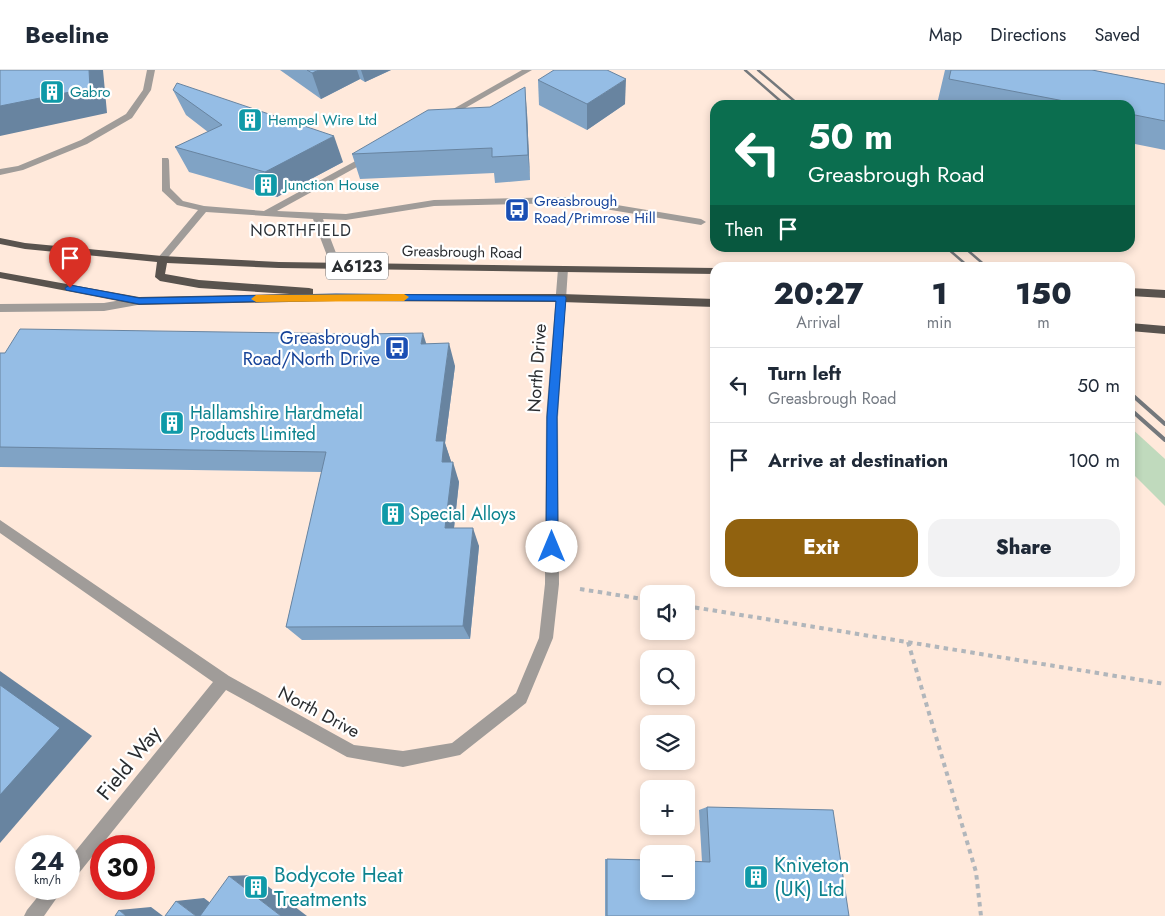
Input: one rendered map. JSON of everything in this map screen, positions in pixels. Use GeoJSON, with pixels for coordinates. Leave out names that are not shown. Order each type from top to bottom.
{"type":"FeatureCollection","features":[{"type":"Feature","properties":{"kind":"main road","name":"Greasbrough Road"},"geometry":{"type":"LineString","coordinates":[[0,241],[25,246],[162,260],[336,266],[710,270]]}},
{"type":"Feature","properties":{"kind":"main road","name":"A6123"},"geometry":{"type":"LineString","coordinates":[[162,260],[160,278],[199,284],[297,289],[336,297]]}},
{"type":"Feature","properties":{"kind":"main road","name":"A6123"},"geometry":{"type":"LineString","coordinates":[[0,275],[139,301],[336,297],[561,298],[710,303]]}},
{"type":"Feature","properties":{"kind":"main road"},"geometry":{"type":"LineString","coordinates":[[1135,292],[1165,294]]}},
{"type":"Feature","properties":{"kind":"main road"},"geometry":{"type":"LineString","coordinates":[[1135,327],[1165,330]]}},
{"type":"Feature","properties":{"kind":"street"},"geometry":{"type":"LineString","coordinates":[[0,172],[20,168],[84,142],[129,116],[147,90],[151,70]]}},
{"type":"Feature","properties":{"kind":"street"},"geometry":{"type":"LineString","coordinates":[[435,121],[528,70]]}},
{"type":"Feature","properties":{"kind":"street"},"geometry":{"type":"LineString","coordinates":[[265,214],[401,140]]}},
{"type":"Feature","properties":{"kind":"street"},"geometry":{"type":"LineString","coordinates":[[165,160],[165,189],[180,203],[204,209],[265,214],[346,217],[434,203],[569,200],[701,222]]}},
{"type":"Feature","properties":{"kind":"street"},"geometry":{"type":"LineString","coordinates":[[162,260],[204,209]]}},
{"type":"Feature","properties":{"kind":"street"},"geometry":{"type":"LineString","coordinates":[[317,216],[336,266]]}},
{"type":"Feature","properties":{"kind":"street","name":"North Drive"},"geometry":{"type":"LineString","coordinates":[[0,526],[224,681],[352,752],[403,760],[455,750],[521,698],[546,638],[552,584],[552,417],[563,269]]}},
{"type":"Feature","properties":{"kind":"street"},"geometry":{"type":"LineString","coordinates":[[0,308],[104,306],[139,301]]}},
{"type":"Feature","properties":{"kind":"street","name":"Field Way"},"geometry":{"type":"LineString","coordinates":[[80,858],[224,681]]}},
{"type":"Feature","properties":{"kind":"street"},"geometry":{"type":"LineString","coordinates":[[33,916],[46,900]]}},
{"type":"Feature","properties":{"kind":"path"},"geometry":{"type":"LineString","coordinates":[[552,584],[640,599]]}},
{"type":"Feature","properties":{"kind":"path"},"geometry":{"type":"LineString","coordinates":[[695,607],[1165,684]]}},
{"type":"Feature","properties":{"kind":"path"},"geometry":{"type":"LineString","coordinates":[[908,642],[976,872],[981,916]]}},
{"type":"Feature","properties":{"kind":"shaded area"},"geometry":{"type":"Polygon","coordinates":[[[0,70],[1165,70],[1165,916],[0,916],[0,70]]]}},
{"type":"Feature","properties":{"kind":"green space"},"geometry":{"type":"Polygon","coordinates":[[[1135,432],[1165,459],[1165,506],[1135,476],[1135,432]]]}},
{"type":"Feature","properties":{"kind":"building"},"geometry":{"type":"Polygon","coordinates":[[[0,70],[89,70],[90,88],[0,106],[0,70]]]}},
{"type":"Feature","properties":{"kind":"building"},"geometry":{"type":"Polygon","coordinates":[[[307,70],[319,70],[312,73],[307,70]]]}},
{"type":"Feature","properties":{"kind":"building"},"geometry":{"type":"Polygon","coordinates":[[[554,70],[607,70],[626,79],[587,104],[538,80],[554,70]]]}},
{"type":"Feature","properties":{"kind":"building"},"geometry":{"type":"Polygon","coordinates":[[[951,70],[1092,70],[1165,84],[1165,121],[1135,115],[1135,100],[1059,100],[949,79],[951,70]]]}},
{"type":"Feature","properties":{"kind":"building"},"geometry":{"type":"Polygon","coordinates":[[[177,83],[334,136],[265,172],[175,147],[222,125],[173,90],[177,83]]]}},
{"type":"Feature","properties":{"kind":"building"},"geometry":{"type":"Polygon","coordinates":[[[525,87],[528,155],[492,157],[492,148],[352,154],[428,110],[490,107],[525,87]]]}},
{"type":"Feature","properties":{"kind":"building"},"geometry":{"type":"Polygon","coordinates":[[[20,329],[362,334],[423,333],[421,344],[449,343],[436,441],[444,441],[442,462],[453,462],[445,528],[473,528],[463,626],[286,627],[326,452],[0,447],[0,353],[5,353],[20,329]]]}},
{"type":"Feature","properties":{"kind":"building"},"geometry":{"type":"Polygon","coordinates":[[[0,685],[60,728],[0,795],[0,685]]]}},
{"type":"Feature","properties":{"kind":"building","name":"Kniveton (UK) Ltd"},"geometry":{"type":"Polygon","coordinates":[[[707,807],[833,810],[849,916],[607,916],[607,859],[640,860],[640,900],[695,900],[695,861],[710,862],[707,807]]]}},
{"type":"Feature","properties":{"kind":"building"},"geometry":{"type":"Polygon","coordinates":[[[229,876],[281,916],[200,916],[229,876]]]}},
{"type":"Feature","properties":{"kind":"building"},"geometry":{"type":"Polygon","coordinates":[[[176,901],[196,916],[165,916],[176,901]]]}},
{"type":"Feature","properties":{"kind":"building"},"geometry":{"type":"Polygon","coordinates":[[[119,910],[126,916],[115,916],[119,910]]]}},
{"type":"Feature","properties":{"kind":"railway"},"geometry":{"type":"LineString","coordinates":[[745,70],[779,100]]}},
{"type":"Feature","properties":{"kind":"railway"},"geometry":{"type":"LineString","coordinates":[[758,70],[793,100]]}},
{"type":"Feature","properties":{"kind":"railway"},"geometry":{"type":"LineString","coordinates":[[952,252],[963,262]]}},
{"type":"Feature","properties":{"kind":"railway"},"geometry":{"type":"LineString","coordinates":[[970,252],[981,262]]}},
{"type":"Feature","properties":{"kind":"railway"},"geometry":{"type":"LineString","coordinates":[[1135,397],[1165,424]]}},
{"type":"Feature","properties":{"kind":"railway"},"geometry":{"type":"LineString","coordinates":[[1135,413],[1165,440]]}},
{"type":"Feature","properties":{"kind":"slow traffic"},"geometry":{"type":"LineString","coordinates":[[256,299],[404,297]]}},
{"type":"Feature","properties":{"kind":"place","name":"Gabro"},"geometry":{"type":"Point","coordinates":[52,92]}},
{"type":"Feature","properties":{"kind":"place","name":"Hempel Wire Ltd"},"geometry":{"type":"Point","coordinates":[250,120]}},
{"type":"Feature","properties":{"kind":"place","name":"Junction House"},"geometry":{"type":"Point","coordinates":[266,185]}},
{"type":"Feature","properties":{"kind":"place","name":"Greasbrough Road/Primrose Hill"},"geometry":{"type":"Point","coordinates":[517,210]}},
{"type":"Feature","properties":{"kind":"place","name":"Greasbrough Road/North Drive"},"geometry":{"type":"Point","coordinates":[397,348]}},
{"type":"Feature","properties":{"kind":"place","name":"Hallamshire Hardmetal Products Limited"},"geometry":{"type":"Point","coordinates":[172,423]}},
{"type":"Feature","properties":{"kind":"place","name":"Special Alloys"},"geometry":{"type":"Point","coordinates":[393,514]}},
{"type":"Feature","properties":{"kind":"place","name":"Kniveton (UK) Ltd"},"geometry":{"type":"Point","coordinates":[756,877]}},
{"type":"Feature","properties":{"kind":"place","name":"Bodycote Heat Treatments"},"geometry":{"type":"Point","coordinates":[256,887]}},
{"type":"Feature","properties":{"kind":"district","name":"NORTHFIELD"},"geometry":{"type":"Point","coordinates":[301,230]}},
{"type":"Feature","properties":{"kind":"route"},"geometry":{"type":"LineString","coordinates":[[70,288],[139,301],[336,297],[561,298],[552,417],[552,547]]}}]}
